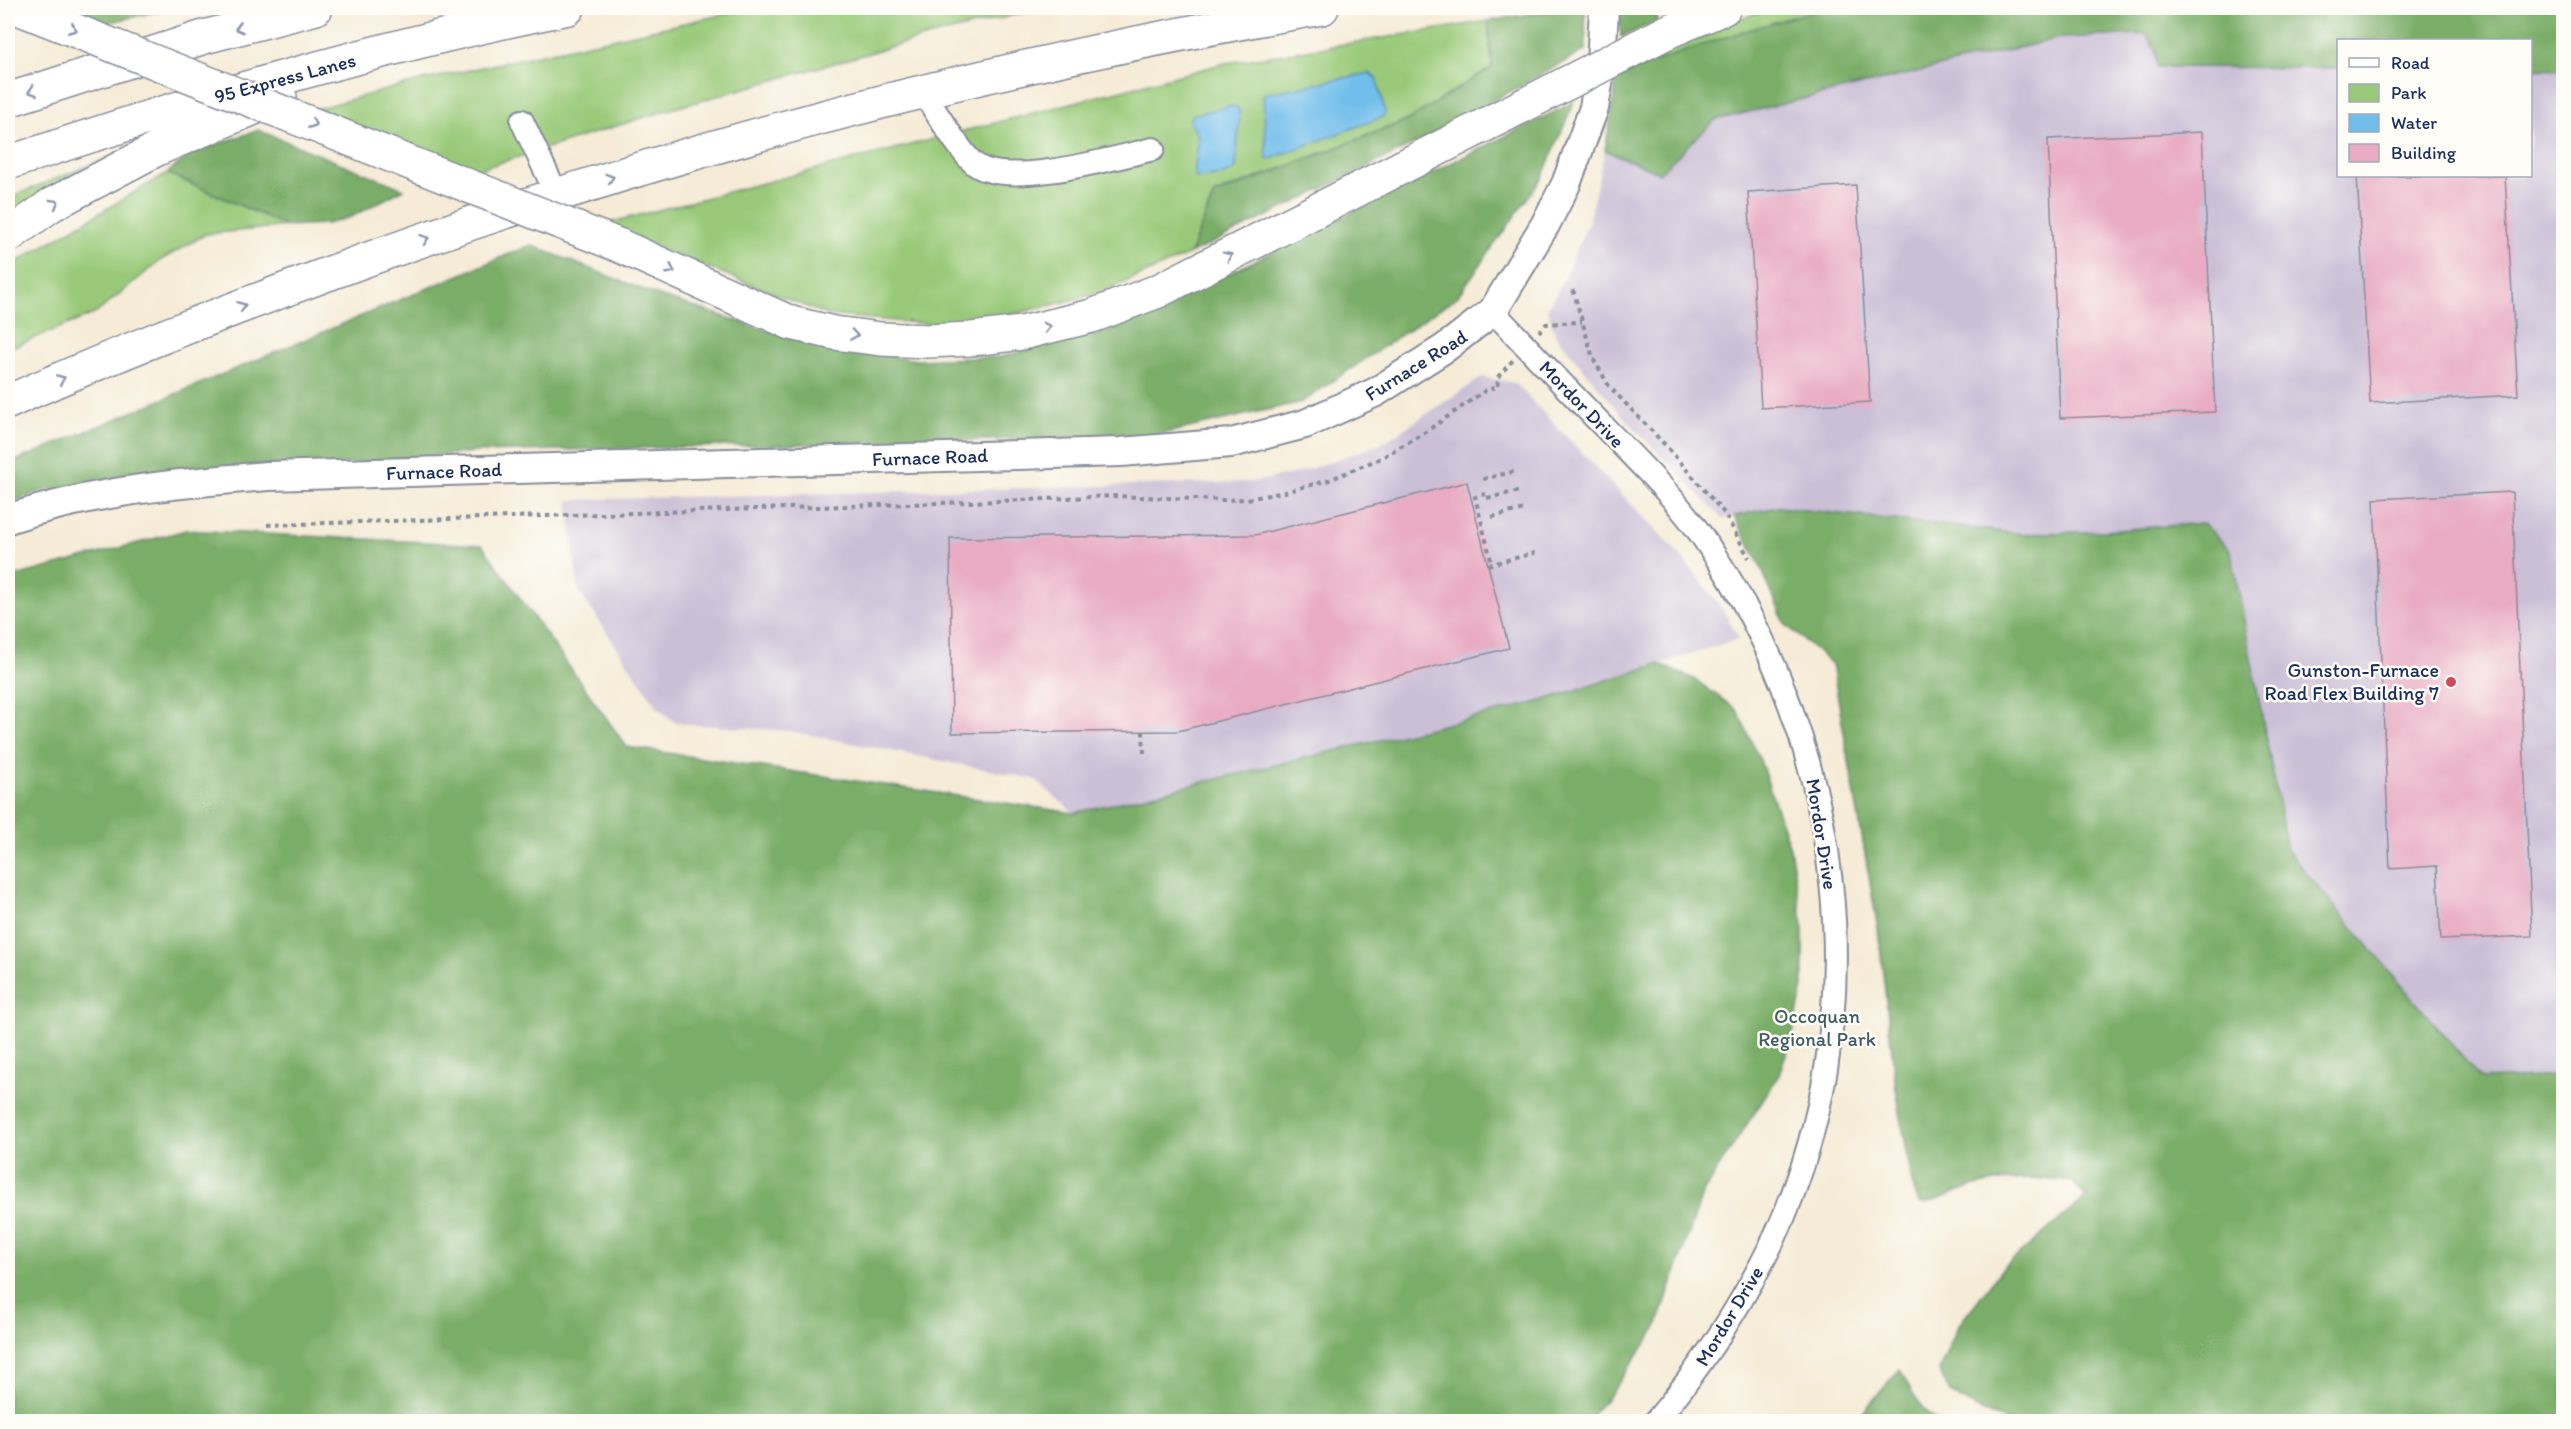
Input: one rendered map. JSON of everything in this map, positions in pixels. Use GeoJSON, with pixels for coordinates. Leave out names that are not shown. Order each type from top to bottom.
{"type":"FeatureCollection","features":[{"type":"Feature","properties":{"kind":"highway"},"geometry":{"type":"LineString","coordinates":[[18,8],[618,245],[792,323],[880,339],[927,341],[1022,333],[1092,316],[1158,291],[1667,32],[1724,8]]}},
{"type":"Feature","properties":{"kind":"highway"},"geometry":{"type":"LineString","coordinates":[[8,100],[204,37],[316,8]]}},
{"type":"Feature","properties":{"kind":"highway","name":"95 Express Lanes"},"geometry":{"type":"LineString","coordinates":[[8,163],[203,100],[406,45],[568,8]]}},
{"type":"Feature","properties":{"kind":"highway"},"geometry":{"type":"LineString","coordinates":[[8,402],[266,296],[557,195],[792,125],[922,91],[1112,47],[1322,8]]}},
{"type":"Feature","properties":{"kind":"highway"},"geometry":{"type":"LineString","coordinates":[[8,236],[51,204],[157,148],[406,45]]}},
{"type":"Feature","properties":{"kind":"main road","name":"Furnace Road"},"geometry":{"type":"LineString","coordinates":[[8,519],[104,495],[182,483],[268,476],[1177,449],[1231,443],[1305,424],[1376,392],[1445,348],[1493,311],[1545,225],[1566,184],[1594,108],[1601,65],[1604,8]]}},
{"type":"Feature","properties":{"kind":"street"},"geometry":{"type":"LineString","coordinates":[[922,91],[970,160],[994,174],[1046,171],[1153,150]]}},
{"type":"Feature","properties":{"kind":"street"},"geometry":{"type":"LineString","coordinates":[[522,121],[557,195]]}},
{"type":"Feature","properties":{"kind":"street","name":"Mordor Drive"},"geometry":{"type":"LineString","coordinates":[[1493,311],[1676,503],[1708,544],[1742,600],[1788,694],[1805,746],[1820,806],[1831,873],[1835,933],[1834,984],[1827,1060],[1814,1120],[1797,1180],[1774,1238],[1746,1292],[1703,1361],[1655,1422]]}},
{"type":"Feature","properties":{"kind":"path"},"geometry":{"type":"LineString","coordinates":[[1573,290],[1593,358],[1609,386],[1667,447],[1725,514],[1749,558]]}},
{"type":"Feature","properties":{"kind":"path"},"geometry":{"type":"LineString","coordinates":[[1546,324],[1581,322]]}},
{"type":"Feature","properties":{"kind":"path"},"geometry":{"type":"LineString","coordinates":[[267,525],[1113,496],[1247,499],[1316,484],[1381,458],[1424,433],[1486,390],[1497,387],[1497,378]]}},
{"type":"Feature","properties":{"kind":"path"},"geometry":{"type":"LineString","coordinates":[[1483,479],[1516,471]]}},
{"type":"Feature","properties":{"kind":"path"},"geometry":{"type":"LineString","coordinates":[[1520,491],[1475,497],[1490,564],[1534,553]]}},
{"type":"Feature","properties":{"kind":"path"},"geometry":{"type":"LineString","coordinates":[[1492,517],[1524,509]]}},
{"type":"Feature","properties":{"kind":"path"},"geometry":{"type":"LineString","coordinates":[[1143,731],[1144,753]]}},
{"type":"Feature","properties":{"kind":"shaded area"},"geometry":{"type":"Polygon","coordinates":[[[2146,34],[2155,49],[2158,67],[2337,68],[2337,177],[2532,177],[2532,69],[2563,70],[2563,1076],[2481,1079],[2287,850],[2231,551],[2203,523],[2106,531],[2024,534],[1778,507],[1723,519],[1625,419],[1556,336],[1547,309],[1564,279],[1588,223],[1605,150],[1659,173],[1715,120],[2060,38],[2146,34]]]}},
{"type":"Feature","properties":{"kind":"shaded area"},"geometry":{"type":"Polygon","coordinates":[[[1483,377],[1515,383],[1680,555],[1722,608],[1739,639],[1535,703],[1074,813],[1034,779],[790,731],[684,724],[673,721],[658,708],[578,590],[568,500],[1253,482],[1301,472],[1381,444],[1483,377]]]}},
{"type":"Feature","properties":{"kind":"green space"},"geometry":{"type":"Polygon","coordinates":[[[58,8],[173,8],[107,23],[58,8]]]}},
{"type":"Feature","properties":{"kind":"green space"},"geometry":{"type":"Polygon","coordinates":[[[763,8],[1043,8],[919,39],[661,112],[477,170],[304,112],[419,81],[730,13],[763,8]]]}},
{"type":"Feature","properties":{"kind":"green space"},"geometry":{"type":"Polygon","coordinates":[[[1566,8],[1585,8],[1586,50],[1418,142],[1190,254],[1214,195],[1408,120],[1492,67],[1488,21],[1566,8]]]}},
{"type":"Feature","properties":{"kind":"green space"},"geometry":{"type":"Polygon","coordinates":[[[1618,8],[1656,8],[1657,22],[1621,37],[1618,8]]]}},
{"type":"Feature","properties":{"kind":"green space"},"geometry":{"type":"Polygon","coordinates":[[[1774,8],[1827,8],[1721,39],[1617,77],[1694,38],[1733,21],[1774,8]]]}},
{"type":"Feature","properties":{"kind":"green space"},"geometry":{"type":"Polygon","coordinates":[[[1827,8],[2563,8],[2563,70],[2532,69],[2532,39],[2337,39],[2337,68],[2157,67],[2155,49],[2146,34],[2060,38],[1715,120],[1659,173],[1605,150],[1617,77],[1774,22],[1827,8]]]}},
{"type":"Feature","properties":{"kind":"green space"},"geometry":{"type":"Polygon","coordinates":[[[1488,21],[1492,67],[1408,120],[1214,194],[1190,254],[1100,293],[1023,312],[941,325],[828,315],[601,225],[1226,63],[1488,21]]]}},
{"type":"Feature","properties":{"kind":"green space"},"geometry":{"type":"Polygon","coordinates":[[[1574,102],[1542,178],[1457,297],[1302,402],[1153,436],[476,452],[41,491],[8,504],[8,464],[531,245],[659,296],[821,347],[918,360],[1000,357],[1121,327],[1574,102]]]}},
{"type":"Feature","properties":{"kind":"green space"},"geometry":{"type":"Polygon","coordinates":[[[258,130],[404,189],[351,217],[326,224],[287,226],[167,173],[192,153],[258,130]]]}},
{"type":"Feature","properties":{"kind":"green space"},"geometry":{"type":"Polygon","coordinates":[[[127,150],[8,221],[8,198],[127,150]]]}},
{"type":"Feature","properties":{"kind":"green space"},"geometry":{"type":"Polygon","coordinates":[[[167,173],[287,226],[206,234],[161,260],[96,313],[8,349],[8,267],[167,173]]]}},
{"type":"Feature","properties":{"kind":"green space"},"geometry":{"type":"Polygon","coordinates":[[[1778,507],[2024,534],[2106,531],[2203,523],[2231,551],[2287,850],[2481,1079],[2563,1076],[2563,1421],[2010,1422],[1989,1415],[1950,1393],[1939,1370],[1958,1326],[2002,1269],[2086,1197],[2073,1182],[2018,1179],[1977,1186],[1919,1204],[1912,1182],[1896,1089],[1878,929],[1832,664],[1785,624],[1759,563],[1734,516],[1778,507]]]}},
{"type":"Feature","properties":{"kind":"green space","name":"Occoquan Regional Park"},"geometry":{"type":"Polygon","coordinates":[[[186,530],[482,545],[627,747],[1074,813],[1535,703],[1658,664],[1694,679],[1737,710],[1760,760],[1790,848],[1803,925],[1803,987],[1793,1033],[1779,1075],[1703,1192],[1657,1327],[1613,1391],[1587,1421],[8,1421],[8,578],[186,530]]]}},
{"type":"Feature","properties":{"kind":"green space"},"geometry":{"type":"Polygon","coordinates":[[[1900,1369],[1921,1406],[1939,1421],[1855,1421],[1900,1369]]]}},
{"type":"Feature","properties":{"kind":"water"},"geometry":{"type":"Polygon","coordinates":[[[1369,73],[1377,78],[1385,113],[1383,117],[1267,160],[1263,94],[1369,73]]]}},
{"type":"Feature","properties":{"kind":"water"},"geometry":{"type":"Polygon","coordinates":[[[1230,106],[1237,107],[1240,112],[1236,168],[1223,175],[1196,178],[1198,139],[1189,121],[1192,115],[1230,106]]]}},
{"type":"Feature","properties":{"kind":"building"},"geometry":{"type":"Polygon","coordinates":[[[2202,132],[2215,412],[2060,418],[2048,139],[2202,132]]]}},
{"type":"Feature","properties":{"kind":"building"},"geometry":{"type":"Polygon","coordinates":[[[2357,177],[2505,177],[2518,395],[2370,403],[2357,177]]]}},
{"type":"Feature","properties":{"kind":"building"},"geometry":{"type":"Polygon","coordinates":[[[1856,185],[1870,402],[1761,408],[1748,192],[1856,185]]]}},
{"type":"Feature","properties":{"kind":"building"},"geometry":{"type":"Polygon","coordinates":[[[1467,482],[1509,648],[1178,731],[952,733],[950,538],[1255,535],[1467,482]]]}},
{"type":"Feature","properties":{"kind":"building","name":"Gunston-Furnace Road Flex Building 7"},"geometry":{"type":"Polygon","coordinates":[[[2512,492],[2532,936],[2441,940],[2437,866],[2390,869],[2374,499],[2512,492]]]}},
{"type":"Feature","properties":{"kind":"place","name":"Gunston-Furnace Road Flex Building 7"},"geometry":{"type":"Point","coordinates":[2451,682]}}]}
